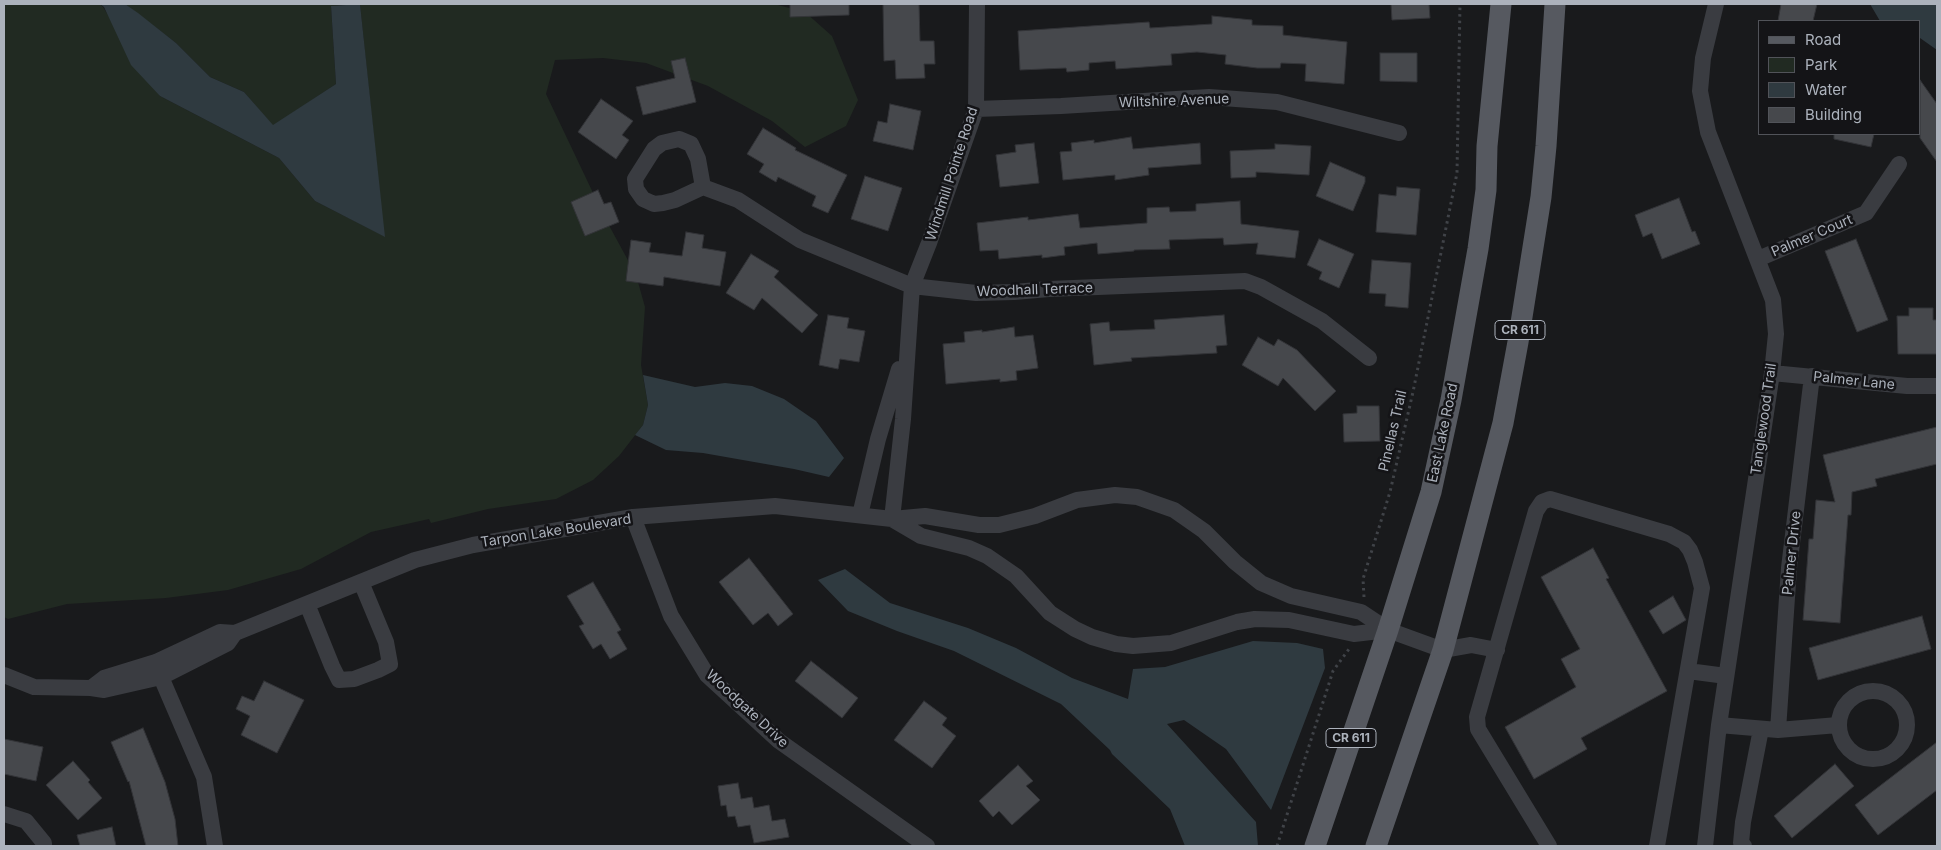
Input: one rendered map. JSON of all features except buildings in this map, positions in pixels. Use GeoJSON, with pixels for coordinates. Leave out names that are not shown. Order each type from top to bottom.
{"type":"FeatureCollection","features":[{"type":"Feature","properties":{"kind":"main road","name":"East Lake Road"},"geometry":{"type":"LineString","coordinates":[[1315,846],[1388,630],[1431,492],[1465,324],[1486,190],[1487,146],[1501,4]]}},
{"type":"Feature","properties":{"kind":"main road","name":"CR 611"},"geometry":{"type":"LineString","coordinates":[[1376,846],[1444,650],[1502,423],[1518,342],[1543,180],[1555,4]]}},
{"type":"Feature","properties":{"kind":"street","name":"Windmill Pointe Road"},"geometry":{"type":"LineString","coordinates":[[892,519],[912,286],[940,214],[976,109],[977,4]]}},
{"type":"Feature","properties":{"kind":"street","name":"Tanglewood Trail"},"geometry":{"type":"LineString","coordinates":[[1705,846],[1719,726],[1772,372],[1776,334],[1773,300],[1708,132],[1700,91],[1703,58],[1716,4]]}},
{"type":"Feature","properties":{"kind":"street","name":"Wiltshire Avenue"},"geometry":{"type":"LineString","coordinates":[[976,109],[1209,97],[1277,102],[1399,133]]}},
{"type":"Feature","properties":{"kind":"street"},"geometry":{"type":"LineString","coordinates":[[679,139],[691,144],[698,159],[703,187],[675,200],[654,204],[643,199],[636,189],[635,179],[654,148],[662,143],[679,139]]}},
{"type":"Feature","properties":{"kind":"street","name":"Palmer Court"},"geometry":{"type":"LineString","coordinates":[[1758,259],[1866,213],[1899,164]]}},
{"type":"Feature","properties":{"kind":"street","name":"Woodhall Terrace"},"geometry":{"type":"LineString","coordinates":[[703,187],[738,200],[800,240],[912,286],[976,293],[1245,281],[1261,287],[1322,320],[1369,358]]}},
{"type":"Feature","properties":{"kind":"street","name":"Windmill Pointe Road"},"geometry":{"type":"LineString","coordinates":[[860,515],[878,439],[908,341]]}},
{"type":"Feature","properties":{"kind":"street","name":"Palmer Lane"},"geometry":{"type":"LineString","coordinates":[[1772,372],[1907,386],[1937,386]]}},
{"type":"Feature","properties":{"kind":"street","name":"Palmer Drive"},"geometry":{"type":"LineString","coordinates":[[1778,730],[1789,568],[1812,376]]}},
{"type":"Feature","properties":{"kind":"street","name":"Tarpon Lake Boulevard"},"geometry":{"type":"LineString","coordinates":[[91,688],[104,678],[156,662],[220,632],[235,633],[415,560],[472,544],[633,517],[776,506],[892,519],[924,516],[979,525],[999,525],[1095,497],[1115,495],[1137,497],[1166,506],[1189,519],[1235,562],[1261,583],[1291,596],[1361,612],[1388,630]]}},
{"type":"Feature","properties":{"kind":"street"},"geometry":{"type":"LineString","coordinates":[[1549,846],[1478,729],[1478,718],[1536,511],[1542,502],[1550,499],[1669,534],[1684,542],[1690,550],[1702,588],[1656,846]]}},
{"type":"Feature","properties":{"kind":"street","name":"Woodgate Drive"},"geometry":{"type":"LineString","coordinates":[[633,517],[671,616],[707,675],[779,741],[927,846]]}},
{"type":"Feature","properties":{"kind":"street","name":"Tarpon Lake Boulevard"},"geometry":{"type":"LineString","coordinates":[[892,519],[921,536],[962,546],[987,556],[1016,576],[1038,601],[1056,617],[1083,633],[1116,644],[1134,646],[1171,643],[1237,622],[1272,618],[1298,621],[1354,634],[1388,630]]}},
{"type":"Feature","properties":{"kind":"street"},"geometry":{"type":"LineString","coordinates":[[308,604],[339,680],[354,679],[378,670],[390,664],[386,642],[360,582]]}},
{"type":"Feature","properties":{"kind":"street"},"geometry":{"type":"LineString","coordinates":[[1388,630],[1444,650],[1471,645],[1497,650]]}},
{"type":"Feature","properties":{"kind":"street","name":"Tarpon Lake Boulevard"},"geometry":{"type":"LineString","coordinates":[[4,675],[34,687],[104,690],[161,676],[228,643],[235,633]]}},
{"type":"Feature","properties":{"kind":"street"},"geometry":{"type":"LineString","coordinates":[[1688,671],[1726,676]]}},
{"type":"Feature","properties":{"kind":"street"},"geometry":{"type":"LineString","coordinates":[[161,676],[204,777],[215,846]]}},
{"type":"Feature","properties":{"kind":"street"},"geometry":{"type":"LineString","coordinates":[[1875,691],[1886,693],[1896,699],[1903,708],[1907,719],[1907,730],[1903,741],[1896,750],[1887,756],[1876,759],[1854,754],[1840,736],[1838,725],[1840,714],[1850,700],[1864,692],[1875,691]]}},
{"type":"Feature","properties":{"kind":"street"},"geometry":{"type":"LineString","coordinates":[[1719,726],[1778,730],[1838,725]]}},
{"type":"Feature","properties":{"kind":"street"},"geometry":{"type":"LineString","coordinates":[[1744,846],[1741,843],[1742,828],[1761,729]]}},
{"type":"Feature","properties":{"kind":"street"},"geometry":{"type":"LineString","coordinates":[[4,814],[26,821],[44,843],[44,846]]}},
{"type":"Feature","properties":{"kind":"path","name":"Pinellas Trail"},"geometry":{"type":"LineString","coordinates":[[1361,612],[1364,599],[1363,579],[1390,492],[1413,392],[1457,173],[1460,4]]}},
{"type":"Feature","properties":{"kind":"path"},"geometry":{"type":"LineString","coordinates":[[1277,846],[1333,671],[1350,648],[1354,634]]}},
{"type":"Feature","properties":{"kind":"green space"},"geometry":{"type":"Polygon","coordinates":[[[4,4],[100,4],[160,96],[279,158],[315,201],[384,236],[360,4],[774,4],[805,12],[832,36],[858,100],[846,126],[805,147],[772,121],[708,86],[646,63],[603,58],[555,60],[546,94],[605,218],[636,275],[645,307],[641,365],[648,405],[643,425],[619,456],[593,480],[556,499],[488,509],[431,523],[429,519],[371,532],[301,569],[228,590],[166,598],[67,604],[8,619],[4,617],[4,4]]]}},
{"type":"Feature","properties":{"kind":"green space"},"geometry":{"type":"Polygon","coordinates":[[[125,4],[354,4],[331,6],[336,84],[273,126],[244,92],[210,77],[176,43],[125,4]]]}},
{"type":"Feature","properties":{"kind":"water"},"geometry":{"type":"Polygon","coordinates":[[[100,4],[125,4],[138,13],[176,43],[210,77],[244,92],[273,125],[336,84],[331,6],[360,4],[385,237],[315,201],[279,158],[160,96],[131,65],[104,7],[100,4]]]}},
{"type":"Feature","properties":{"kind":"water"},"geometry":{"type":"Polygon","coordinates":[[[1870,4],[1937,4],[1937,50],[1921,39],[1921,20],[1879,20],[1870,4]]]}},
{"type":"Feature","properties":{"kind":"water"},"geometry":{"type":"Polygon","coordinates":[[[643,375],[695,387],[725,383],[752,386],[784,399],[816,421],[844,458],[829,477],[703,453],[666,450],[635,435],[643,425],[648,405],[643,375]]]}},
{"type":"Feature","properties":{"kind":"water"},"geometry":{"type":"Polygon","coordinates":[[[845,569],[890,603],[968,628],[1016,648],[1072,678],[1128,699],[1133,669],[1165,667],[1253,641],[1297,643],[1323,649],[1325,668],[1271,810],[1226,749],[1184,720],[1167,724],[1256,822],[1258,846],[1185,846],[1170,809],[1061,704],[954,651],[848,611],[818,580],[845,569]]]}}]}
